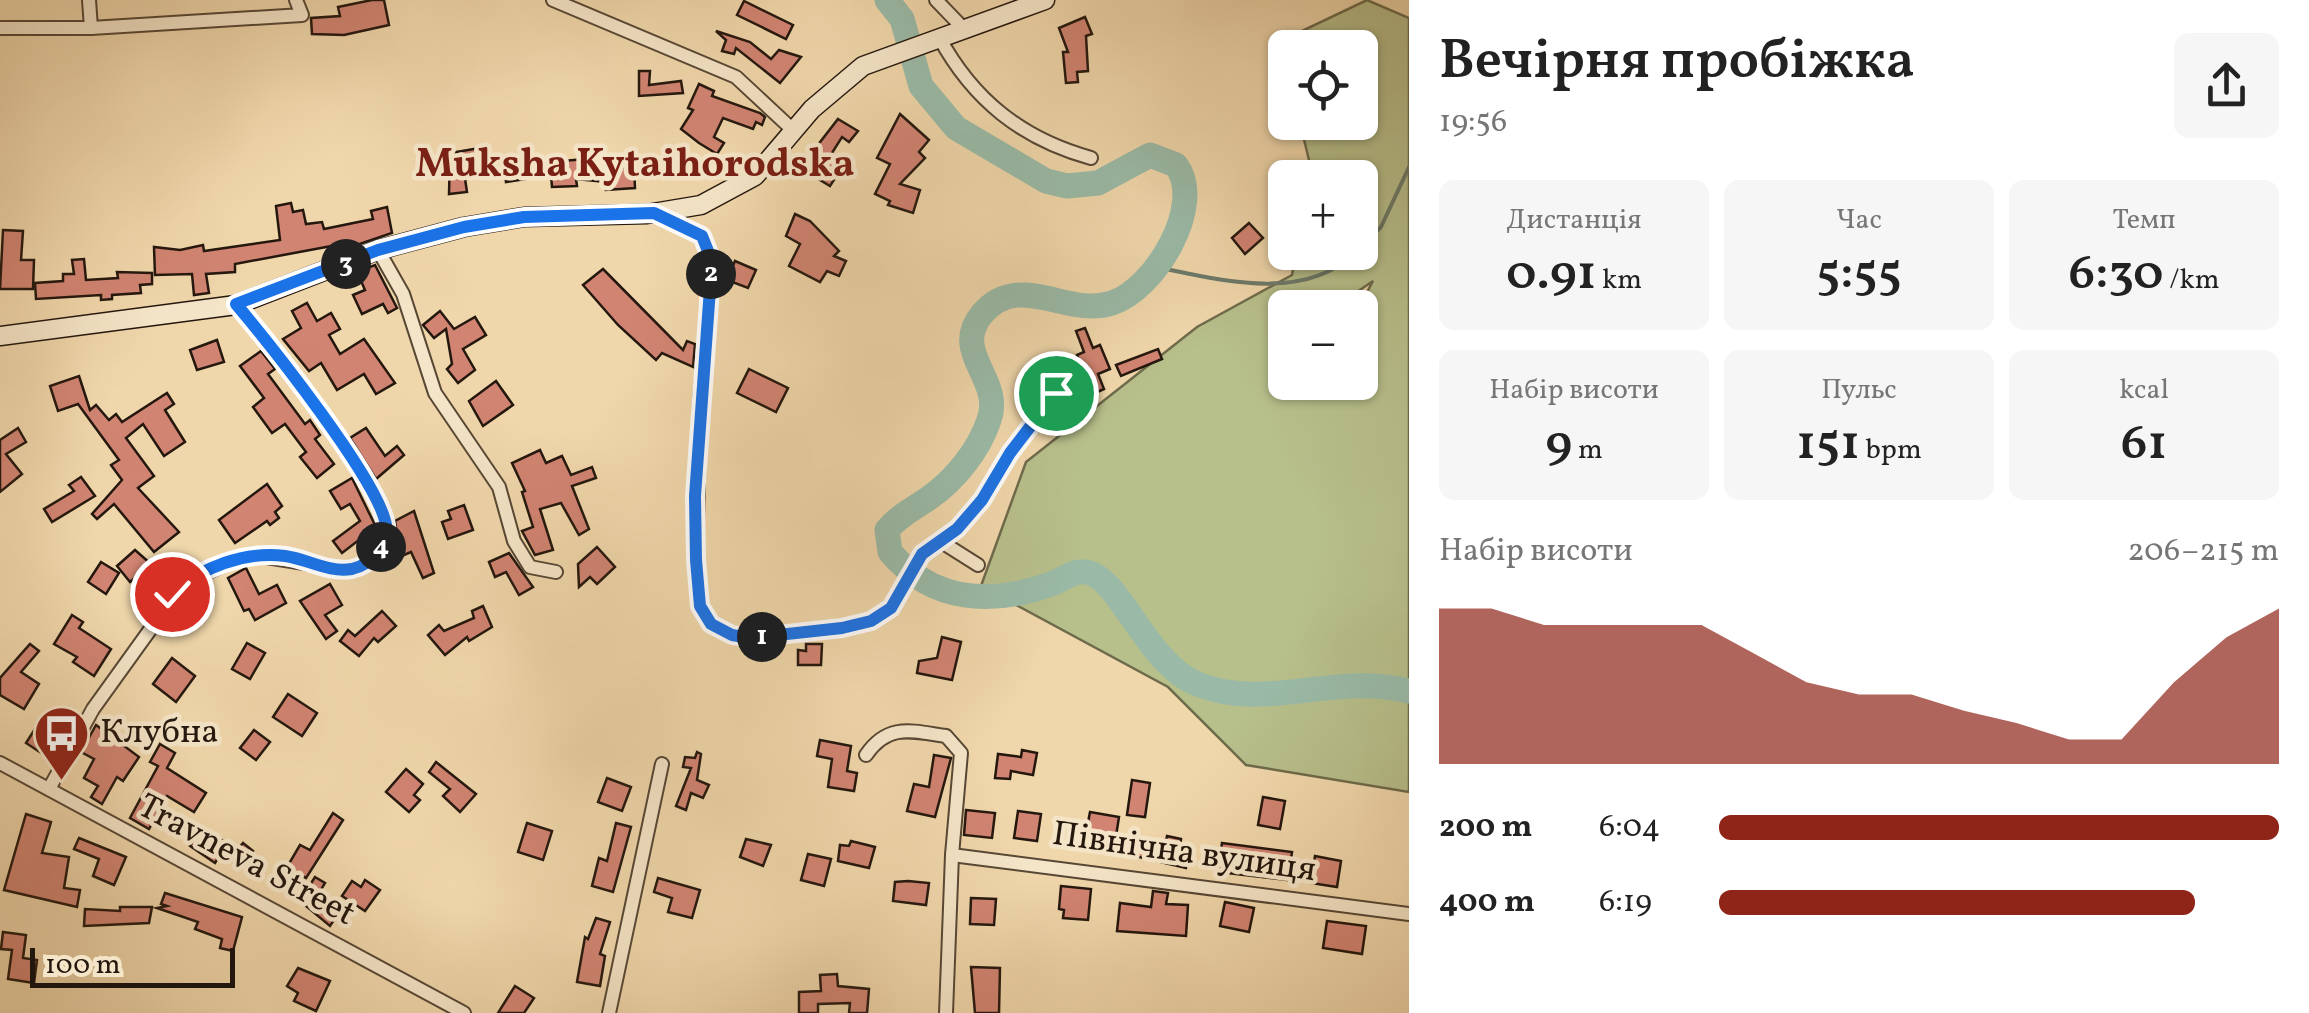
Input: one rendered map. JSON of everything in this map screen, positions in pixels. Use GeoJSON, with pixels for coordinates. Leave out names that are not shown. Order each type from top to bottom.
{"type":"FeatureCollection","features":[{"type":"Feature","properties":{"kind":"main road"},"geometry":{"type":"LineString","coordinates":[[0,336],[236,304],[378,250],[464,227],[524,217],[654,213],[701,205],[755,176],[794,130],[863,66],[1045,0]]}},
{"type":"Feature","properties":{"kind":"street"},"geometry":{"type":"LineString","coordinates":[[88,0],[90,28]]}},
{"type":"Feature","properties":{"kind":"street"},"geometry":{"type":"LineString","coordinates":[[0,28],[90,28],[302,15],[296,0]]}},
{"type":"Feature","properties":{"kind":"street"},"geometry":{"type":"LineString","coordinates":[[553,0],[736,77],[794,130]]}},
{"type":"Feature","properties":{"kind":"street"},"geometry":{"type":"LineString","coordinates":[[936,0],[963,28]]}},
{"type":"Feature","properties":{"kind":"street"},"geometry":{"type":"LineString","coordinates":[[935,38],[976,94],[1006,120],[1065,151],[1091,158]]}},
{"type":"Feature","properties":{"kind":"street"},"geometry":{"type":"LineString","coordinates":[[654,213],[702,236],[712,261],[695,496],[700,606],[711,624],[750,638],[871,621],[891,608],[922,554],[940,542],[982,500],[1010,453],[1056,393]]}},
{"type":"Feature","properties":{"kind":"street"},"geometry":{"type":"LineString","coordinates":[[378,250],[403,294],[435,393],[499,487],[514,542],[530,566],[556,572]]}},
{"type":"Feature","properties":{"kind":"street"},"geometry":{"type":"LineString","coordinates":[[49,789],[93,709],[183,584],[239,558],[260,556],[285,556],[348,570],[359,567],[384,544],[386,528],[372,495],[306,392],[236,304]]}},
{"type":"Feature","properties":{"kind":"street"},"geometry":{"type":"LineString","coordinates":[[940,542],[978,565]]}},
{"type":"Feature","properties":{"kind":"street"},"geometry":{"type":"LineString","coordinates":[[866,755],[881,737],[896,729],[946,736],[956,742],[962,778],[952,855],[946,1013]]}},
{"type":"Feature","properties":{"kind":"street","name":"Travneva Street"},"geometry":{"type":"LineString","coordinates":[[0,763],[464,1013]]}},
{"type":"Feature","properties":{"kind":"street"},"geometry":{"type":"LineString","coordinates":[[609,1013],[662,764]]}},
{"type":"Feature","properties":{"kind":"street","name":"Північна вулиця"},"geometry":{"type":"LineString","coordinates":[[952,855],[1409,914]]}},
{"type":"Feature","properties":{"kind":"green space"},"geometry":{"type":"Polygon","coordinates":[[[1367,0],[1409,18],[1409,792],[1246,765],[1168,687],[981,586],[1026,462],[1197,327],[1292,275],[1293,270],[1378,270],[1378,160],[1309,160],[1304,140],[1378,140],[1378,30],[1304,30],[1367,0]]]}},
{"type":"Feature","properties":{"kind":"building"},"geometry":{"type":"Polygon","coordinates":[[[384,0],[389,25],[344,35],[312,34],[311,18],[340,16],[338,7],[384,0]]]}},
{"type":"Feature","properties":{"kind":"building"},"geometry":{"type":"Polygon","coordinates":[[[744,1],[793,25],[786,39],[737,15],[744,1]]]}},
{"type":"Feature","properties":{"kind":"building"},"geometry":{"type":"Polygon","coordinates":[[[1085,17],[1092,34],[1086,36],[1088,71],[1077,72],[1078,82],[1066,83],[1063,52],[1068,52],[1059,28],[1085,17]]]}},
{"type":"Feature","properties":{"kind":"building"},"geometry":{"type":"Polygon","coordinates":[[[716,31],[750,42],[771,59],[779,50],[801,57],[780,83],[736,48],[734,54],[722,51],[726,40],[716,31]]]}},
{"type":"Feature","properties":{"kind":"building"},"geometry":{"type":"Polygon","coordinates":[[[639,71],[650,71],[649,85],[681,81],[683,93],[639,96],[639,71]]]}},
{"type":"Feature","properties":{"kind":"building"},"geometry":{"type":"Polygon","coordinates":[[[699,84],[714,91],[712,96],[760,113],[765,117],[762,125],[756,122],[753,129],[723,118],[714,137],[724,143],[717,154],[699,143],[681,129],[693,110],[688,108],[699,84]]]}},
{"type":"Feature","properties":{"kind":"building"},"geometry":{"type":"Polygon","coordinates":[[[900,114],[929,140],[919,152],[925,158],[900,184],[920,190],[913,213],[888,205],[890,201],[875,194],[890,164],[877,158],[900,114]]]}},
{"type":"Feature","properties":{"kind":"building"},"geometry":{"type":"Polygon","coordinates":[[[838,119],[858,131],[849,142],[842,137],[830,156],[844,164],[830,186],[800,168],[838,119]]]}},
{"type":"Feature","properties":{"kind":"building"},"geometry":{"type":"Polygon","coordinates":[[[480,148],[484,169],[464,172],[467,192],[449,194],[450,153],[480,148]]]}},
{"type":"Feature","properties":{"kind":"building"},"geometry":{"type":"Polygon","coordinates":[[[595,161],[594,170],[634,167],[635,188],[606,190],[606,182],[576,179],[577,186],[552,187],[551,175],[506,182],[505,170],[595,161]]]}},
{"type":"Feature","properties":{"kind":"building"},"geometry":{"type":"Polygon","coordinates":[[[291,203],[293,212],[303,210],[306,224],[322,222],[324,229],[373,219],[371,211],[387,207],[392,233],[338,250],[337,245],[235,264],[235,272],[206,274],[209,293],[194,295],[192,274],[155,275],[154,247],[180,250],[203,245],[204,251],[280,240],[276,206],[291,203]]]}},
{"type":"Feature","properties":{"kind":"building"},"geometry":{"type":"Polygon","coordinates":[[[795,214],[810,221],[839,251],[834,256],[846,261],[839,276],[827,271],[820,282],[789,266],[800,244],[786,236],[795,214]]]}},
{"type":"Feature","properties":{"kind":"building"},"geometry":{"type":"Polygon","coordinates":[[[1249,223],[1263,238],[1245,254],[1232,238],[1249,223]]]}},
{"type":"Feature","properties":{"kind":"building"},"geometry":{"type":"Polygon","coordinates":[[[3,230],[23,231],[21,260],[34,260],[33,289],[0,289],[3,230]]]}},
{"type":"Feature","properties":{"kind":"building"},"geometry":{"type":"Polygon","coordinates":[[[84,259],[86,280],[118,278],[117,272],[152,273],[152,284],[140,285],[141,293],[112,295],[112,299],[101,300],[101,295],[36,299],[35,283],[63,281],[63,274],[74,274],[72,260],[84,259]]]}},
{"type":"Feature","properties":{"kind":"building"},"geometry":{"type":"Polygon","coordinates":[[[735,261],[756,270],[748,288],[727,280],[735,261]]]}},
{"type":"Feature","properties":{"kind":"building"},"geometry":{"type":"Polygon","coordinates":[[[375,265],[397,308],[388,313],[383,304],[362,314],[353,295],[365,290],[357,272],[375,265]]]}},
{"type":"Feature","properties":{"kind":"building"},"geometry":{"type":"Polygon","coordinates":[[[603,269],[683,350],[687,341],[695,344],[693,367],[662,353],[656,360],[618,325],[583,285],[603,269]]]}},
{"type":"Feature","properties":{"kind":"building"},"geometry":{"type":"Polygon","coordinates":[[[307,303],[317,321],[331,313],[340,329],[329,335],[340,354],[364,339],[395,383],[376,394],[364,374],[337,390],[321,363],[309,371],[283,339],[301,328],[292,311],[307,303]]]}},
{"type":"Feature","properties":{"kind":"building"},"geometry":{"type":"Polygon","coordinates":[[[440,311],[454,329],[475,317],[486,335],[463,349],[475,370],[458,383],[447,369],[452,364],[446,329],[434,338],[423,325],[440,311]]]}},
{"type":"Feature","properties":{"kind":"building"},"geometry":{"type":"Polygon","coordinates":[[[1085,328],[1093,348],[1100,345],[1110,369],[1098,374],[1104,389],[1093,394],[1077,355],[1084,352],[1076,331],[1085,328]]]}},
{"type":"Feature","properties":{"kind":"building"},"geometry":{"type":"Polygon","coordinates":[[[217,340],[224,362],[197,370],[190,350],[217,340]]]}},
{"type":"Feature","properties":{"kind":"building"},"geometry":{"type":"Polygon","coordinates":[[[1158,349],[1162,359],[1121,376],[1116,365],[1158,349]]]}},
{"type":"Feature","properties":{"kind":"building"},"geometry":{"type":"Polygon","coordinates":[[[261,351],[275,369],[268,374],[305,424],[310,420],[320,435],[315,439],[334,464],[317,478],[300,457],[306,452],[285,424],[272,433],[253,407],[264,398],[240,366],[261,351]]]}},
{"type":"Feature","properties":{"kind":"building"},"geometry":{"type":"Polygon","coordinates":[[[749,369],[788,388],[776,412],[737,393],[749,369]]]}},
{"type":"Feature","properties":{"kind":"building"},"geometry":{"type":"Polygon","coordinates":[[[79,376],[90,410],[96,405],[109,420],[116,414],[122,422],[167,393],[174,404],[165,410],[185,442],[164,456],[143,424],[126,438],[154,476],[138,488],[179,532],[154,552],[114,504],[97,519],[92,514],[122,480],[111,465],[119,460],[78,404],[58,411],[50,386],[79,376]]]}},
{"type":"Feature","properties":{"kind":"building"},"geometry":{"type":"Polygon","coordinates":[[[496,381],[513,405],[483,426],[469,401],[496,381]]]}},
{"type":"Feature","properties":{"kind":"building"},"geometry":{"type":"Polygon","coordinates":[[[18,428],[26,442],[6,454],[22,474],[0,492],[0,440],[18,428]]]}},
{"type":"Feature","properties":{"kind":"building"},"geometry":{"type":"Polygon","coordinates":[[[366,428],[385,456],[397,446],[404,455],[376,479],[350,438],[366,428]]]}},
{"type":"Feature","properties":{"kind":"building"},"geometry":{"type":"Polygon","coordinates":[[[540,450],[546,463],[562,456],[571,475],[592,467],[596,478],[572,486],[589,529],[579,535],[561,503],[540,509],[553,550],[535,555],[522,531],[533,527],[522,492],[525,491],[512,463],[540,450]]]}},
{"type":"Feature","properties":{"kind":"building"},"geometry":{"type":"Polygon","coordinates":[[[81,477],[95,496],[52,522],[44,509],[74,491],[69,485],[81,477]]]}},
{"type":"Feature","properties":{"kind":"building"},"geometry":{"type":"Polygon","coordinates":[[[352,478],[376,527],[342,553],[333,541],[360,521],[350,504],[341,509],[330,491],[352,478]]]}},
{"type":"Feature","properties":{"kind":"building"},"geometry":{"type":"Polygon","coordinates":[[[267,484],[282,506],[275,512],[279,518],[270,525],[267,521],[235,543],[219,520],[267,484]]]}},
{"type":"Feature","properties":{"kind":"building"},"geometry":{"type":"Polygon","coordinates":[[[464,505],[473,530],[448,539],[442,522],[451,519],[448,511],[464,505]]]}},
{"type":"Feature","properties":{"kind":"building"},"geometry":{"type":"Polygon","coordinates":[[[414,511],[434,573],[423,578],[411,552],[404,555],[395,521],[414,511]]]}},
{"type":"Feature","properties":{"kind":"building"},"geometry":{"type":"Polygon","coordinates":[[[597,547],[615,567],[597,584],[590,577],[579,587],[578,564],[597,547]]]}},
{"type":"Feature","properties":{"kind":"building"},"geometry":{"type":"Polygon","coordinates":[[[135,550],[151,564],[130,582],[117,566],[135,550]]]}},
{"type":"Feature","properties":{"kind":"building"},"geometry":{"type":"Polygon","coordinates":[[[509,553],[533,587],[519,595],[506,572],[495,577],[489,562],[509,553]]]}},
{"type":"Feature","properties":{"kind":"building"},"geometry":{"type":"Polygon","coordinates":[[[101,562],[119,573],[106,594],[88,582],[101,562]]]}},
{"type":"Feature","properties":{"kind":"building"},"geometry":{"type":"Polygon","coordinates":[[[246,568],[259,594],[277,585],[286,603],[255,620],[249,609],[244,611],[228,578],[246,568]]]}},
{"type":"Feature","properties":{"kind":"building"},"geometry":{"type":"Polygon","coordinates":[[[330,584],[342,605],[325,615],[337,631],[326,639],[300,601],[330,584]]]}},
{"type":"Feature","properties":{"kind":"building"},"geometry":{"type":"Polygon","coordinates":[[[483,606],[492,627],[469,641],[467,637],[445,655],[428,635],[439,625],[444,631],[474,618],[472,611],[483,606]]]}},
{"type":"Feature","properties":{"kind":"building"},"geometry":{"type":"Polygon","coordinates":[[[382,611],[396,626],[378,642],[374,638],[359,656],[340,641],[348,630],[355,636],[382,611]]]}},
{"type":"Feature","properties":{"kind":"building"},"geometry":{"type":"Polygon","coordinates":[[[72,615],[83,622],[79,628],[111,649],[94,676],[73,662],[77,657],[54,644],[72,615]]]}},
{"type":"Feature","properties":{"kind":"building"},"geometry":{"type":"Polygon","coordinates":[[[942,637],[961,642],[952,680],[917,673],[919,661],[937,658],[942,637]]]}},
{"type":"Feature","properties":{"kind":"building"},"geometry":{"type":"Polygon","coordinates":[[[247,643],[265,653],[250,679],[232,669],[247,643]]]}},
{"type":"Feature","properties":{"kind":"building"},"geometry":{"type":"Polygon","coordinates":[[[30,644],[39,651],[21,672],[39,684],[24,709],[0,695],[0,678],[30,644]]]}},
{"type":"Feature","properties":{"kind":"building"},"geometry":{"type":"Polygon","coordinates":[[[806,644],[822,644],[821,665],[798,665],[798,650],[806,651],[806,644]]]}},
{"type":"Feature","properties":{"kind":"building"},"geometry":{"type":"Polygon","coordinates":[[[172,658],[195,676],[176,702],[153,684],[172,658]]]}},
{"type":"Feature","properties":{"kind":"building"},"geometry":{"type":"Polygon","coordinates":[[[288,694],[317,713],[302,736],[273,717],[288,694]]]}},
{"type":"Feature","properties":{"kind":"building"},"geometry":{"type":"Polygon","coordinates":[[[96,725],[139,757],[123,781],[117,777],[102,804],[91,797],[98,786],[84,778],[94,759],[81,752],[96,725]]]}},
{"type":"Feature","properties":{"kind":"building"},"geometry":{"type":"Polygon","coordinates":[[[35,729],[61,747],[52,760],[26,743],[35,729]]]}},
{"type":"Feature","properties":{"kind":"building"},"geometry":{"type":"Polygon","coordinates":[[[254,730],[270,742],[256,760],[240,748],[254,730]]]}},
{"type":"Feature","properties":{"kind":"building"},"geometry":{"type":"Polygon","coordinates":[[[820,740],[851,746],[847,771],[857,773],[854,791],[828,787],[832,759],[817,756],[820,740]]]}},
{"type":"Feature","properties":{"kind":"building"},"geometry":{"type":"Polygon","coordinates":[[[160,744],[175,753],[167,768],[206,793],[194,812],[167,796],[149,829],[130,818],[158,766],[150,762],[160,744]]]}},
{"type":"Feature","properties":{"kind":"building"},"geometry":{"type":"Polygon","coordinates":[[[1022,750],[1037,753],[1033,775],[1011,771],[1010,779],[995,778],[998,754],[1021,757],[1022,750]]]}},
{"type":"Feature","properties":{"kind":"building"},"geometry":{"type":"Polygon","coordinates":[[[697,752],[701,754],[697,780],[709,785],[703,798],[691,793],[686,810],[676,806],[691,768],[683,767],[685,757],[695,758],[697,752]]]}},
{"type":"Feature","properties":{"kind":"building"},"geometry":{"type":"Polygon","coordinates":[[[934,755],[951,758],[935,817],[907,811],[914,784],[929,787],[934,755]]]}},
{"type":"Feature","properties":{"kind":"building"},"geometry":{"type":"Polygon","coordinates":[[[436,762],[476,794],[460,812],[443,796],[450,789],[429,772],[436,762]]]}},
{"type":"Feature","properties":{"kind":"building"},"geometry":{"type":"Polygon","coordinates":[[[406,769],[423,784],[414,795],[420,800],[409,812],[386,792],[406,769]]]}},
{"type":"Feature","properties":{"kind":"building"},"geometry":{"type":"Polygon","coordinates":[[[607,778],[631,787],[622,811],[598,802],[607,778]]]}},
{"type":"Feature","properties":{"kind":"building"},"geometry":{"type":"Polygon","coordinates":[[[1132,780],[1150,783],[1145,817],[1127,815],[1132,780]]]}},
{"type":"Feature","properties":{"kind":"building"},"geometry":{"type":"Polygon","coordinates":[[[1263,797],[1285,801],[1280,829],[1258,825],[1263,797]]]}},
{"type":"Feature","properties":{"kind":"building"},"geometry":{"type":"Polygon","coordinates":[[[966,810],[995,813],[992,838],[964,835],[966,810]]]}},
{"type":"Feature","properties":{"kind":"building"},"geometry":{"type":"Polygon","coordinates":[[[1018,811],[1041,814],[1037,841],[1014,838],[1018,811]]]}},
{"type":"Feature","properties":{"kind":"building"},"geometry":{"type":"Polygon","coordinates":[[[1090,812],[1119,817],[1116,836],[1165,846],[1167,836],[1181,839],[1180,847],[1189,849],[1186,868],[1084,844],[1090,812]]]}},
{"type":"Feature","properties":{"kind":"building"},"geometry":{"type":"Polygon","coordinates":[[[333,813],[343,820],[306,878],[287,867],[300,845],[310,850],[333,813]]]}},
{"type":"Feature","properties":{"kind":"building"},"geometry":{"type":"Polygon","coordinates":[[[26,814],[51,822],[42,853],[69,857],[64,888],[80,890],[77,907],[4,890],[26,814]]]}},
{"type":"Feature","properties":{"kind":"building"},"geometry":{"type":"Polygon","coordinates":[[[527,823],[552,831],[543,860],[518,852],[527,823]]]}},
{"type":"Feature","properties":{"kind":"building"},"geometry":{"type":"Polygon","coordinates":[[[616,823],[631,827],[613,892],[592,886],[599,858],[607,861],[616,823]]]}},
{"type":"Feature","properties":{"kind":"building"},"geometry":{"type":"Polygon","coordinates":[[[202,827],[237,850],[243,843],[253,851],[240,868],[221,853],[215,863],[190,846],[202,827]]]}},
{"type":"Feature","properties":{"kind":"building"},"geometry":{"type":"Polygon","coordinates":[[[79,838],[126,857],[114,885],[93,876],[99,859],[74,849],[79,838]]]}},
{"type":"Feature","properties":{"kind":"building"},"geometry":{"type":"Polygon","coordinates":[[[746,839],[771,845],[763,866],[740,857],[746,839]]]}},
{"type":"Feature","properties":{"kind":"building"},"geometry":{"type":"Polygon","coordinates":[[[851,841],[875,847],[869,868],[838,861],[840,845],[849,846],[851,841]]]}},
{"type":"Feature","properties":{"kind":"building"},"geometry":{"type":"Polygon","coordinates":[[[1222,843],[1292,852],[1288,880],[1218,872],[1222,843]]]}},
{"type":"Feature","properties":{"kind":"building"},"geometry":{"type":"Polygon","coordinates":[[[808,854],[831,859],[824,886],[801,880],[808,854]]]}},
{"type":"Feature","properties":{"kind":"building"},"geometry":{"type":"Polygon","coordinates":[[[1315,856],[1341,861],[1337,887],[1311,883],[1315,856]]]}},
{"type":"Feature","properties":{"kind":"building"},"geometry":{"type":"Polygon","coordinates":[[[315,877],[325,883],[319,893],[342,908],[330,926],[300,901],[315,877]]]}},
{"type":"Feature","properties":{"kind":"building"},"geometry":{"type":"Polygon","coordinates":[[[658,878],[700,890],[692,918],[668,912],[672,898],[654,892],[658,878]]]}},
{"type":"Feature","properties":{"kind":"building"},"geometry":{"type":"Polygon","coordinates":[[[365,880],[380,890],[365,911],[342,896],[352,881],[361,887],[365,880]]]}},
{"type":"Feature","properties":{"kind":"building"},"geometry":{"type":"Polygon","coordinates":[[[895,882],[929,883],[926,905],[893,901],[895,882]]]}},
{"type":"Feature","properties":{"kind":"building"},"geometry":{"type":"Polygon","coordinates":[[[1061,886],[1091,889],[1088,920],[1063,918],[1064,910],[1059,909],[1061,886]]]}},
{"type":"Feature","properties":{"kind":"building"},"geometry":{"type":"Polygon","coordinates":[[[1153,891],[1168,893],[1166,904],[1188,905],[1186,936],[1117,931],[1120,903],[1151,907],[1153,891]]]}},
{"type":"Feature","properties":{"kind":"building"},"geometry":{"type":"Polygon","coordinates":[[[165,893],[242,917],[233,951],[220,948],[222,939],[195,929],[198,922],[157,908],[167,906],[161,904],[165,893]]]}},
{"type":"Feature","properties":{"kind":"building"},"geometry":{"type":"Polygon","coordinates":[[[971,898],[996,899],[994,925],[970,924],[971,898]]]}},
{"type":"Feature","properties":{"kind":"building"},"geometry":{"type":"Polygon","coordinates":[[[1225,902],[1254,908],[1249,932],[1220,926],[1225,902]]]}},
{"type":"Feature","properties":{"kind":"building"},"geometry":{"type":"Polygon","coordinates":[[[120,907],[152,907],[149,923],[84,926],[85,909],[120,911],[120,907]]]}},
{"type":"Feature","properties":{"kind":"building"},"geometry":{"type":"Polygon","coordinates":[[[596,918],[610,922],[600,954],[605,956],[600,986],[577,982],[585,937],[588,939],[596,918]]]}},
{"type":"Feature","properties":{"kind":"building"},"geometry":{"type":"Polygon","coordinates":[[[1327,921],[1366,926],[1362,954],[1323,948],[1327,921]]]}},
{"type":"Feature","properties":{"kind":"building"},"geometry":{"type":"Polygon","coordinates":[[[3,932],[26,935],[23,958],[37,960],[34,983],[8,979],[12,950],[1,949],[3,932]]]}},
{"type":"Feature","properties":{"kind":"building"},"geometry":{"type":"Polygon","coordinates":[[[971,967],[1000,968],[999,1013],[975,1013],[971,967]]]}},
{"type":"Feature","properties":{"kind":"building"},"geometry":{"type":"Polygon","coordinates":[[[298,968],[330,981],[316,1011],[294,1001],[298,993],[287,986],[298,968]]]}},
{"type":"Feature","properties":{"kind":"building"},"geometry":{"type":"Polygon","coordinates":[[[837,974],[838,986],[869,989],[867,1013],[849,1013],[850,1003],[818,1004],[818,1013],[799,1013],[799,992],[821,991],[820,975],[837,974]]]}},
{"type":"Feature","properties":{"kind":"building"},"geometry":{"type":"Polygon","coordinates":[[[515,986],[534,998],[524,1013],[498,1013],[515,986]]]}},
{"type":"Feature","properties":{"kind":"waterway"},"geometry":{"type":"LineString","coordinates":[[887,0],[902,19],[921,86],[956,128],[1046,181],[1067,186],[1098,183],[1150,155],[1176,165],[1184,182],[1185,202],[1180,223],[1159,264],[1128,295],[1095,306],[1012,296],[996,302],[982,314],[972,341],[990,392],[989,420],[957,473],[887,530],[890,552],[925,581],[964,595],[985,597],[1029,591],[1077,572],[1098,577],[1162,658],[1197,684],[1223,692],[1275,694],[1354,686],[1409,691]]}},
{"type":"Feature","properties":{"kind":"waterway"},"geometry":{"type":"LineString","coordinates":[[1378,230],[1409,167]]}},
{"type":"Feature","properties":{"kind":"waterway"},"geometry":{"type":"LineString","coordinates":[[1156,267],[1259,283],[1286,283],[1330,270]]}},
{"type":"Feature","properties":{"kind":"place","name":"Клубна"},"geometry":{"type":"Point","coordinates":[61,782]}},
{"type":"Feature","properties":{"kind":"district","name":"Muksha Kytaihorodska"},"geometry":{"type":"Point","coordinates":[635,166]}},
{"type":"Feature","properties":{"kind":"route"},"geometry":{"type":"LineString","coordinates":[[172,594],[200,574],[239,558],[285,556],[329,569],[348,570],[359,567],[384,544],[386,528],[372,495],[306,392],[236,304],[378,250],[464,227],[524,217],[654,213],[702,236],[712,261],[700,401],[696,560],[700,606],[711,624],[732,635],[750,638],[842,628],[871,621],[891,608],[922,554],[957,529],[982,500],[1010,453],[1056,393]]}}]}
